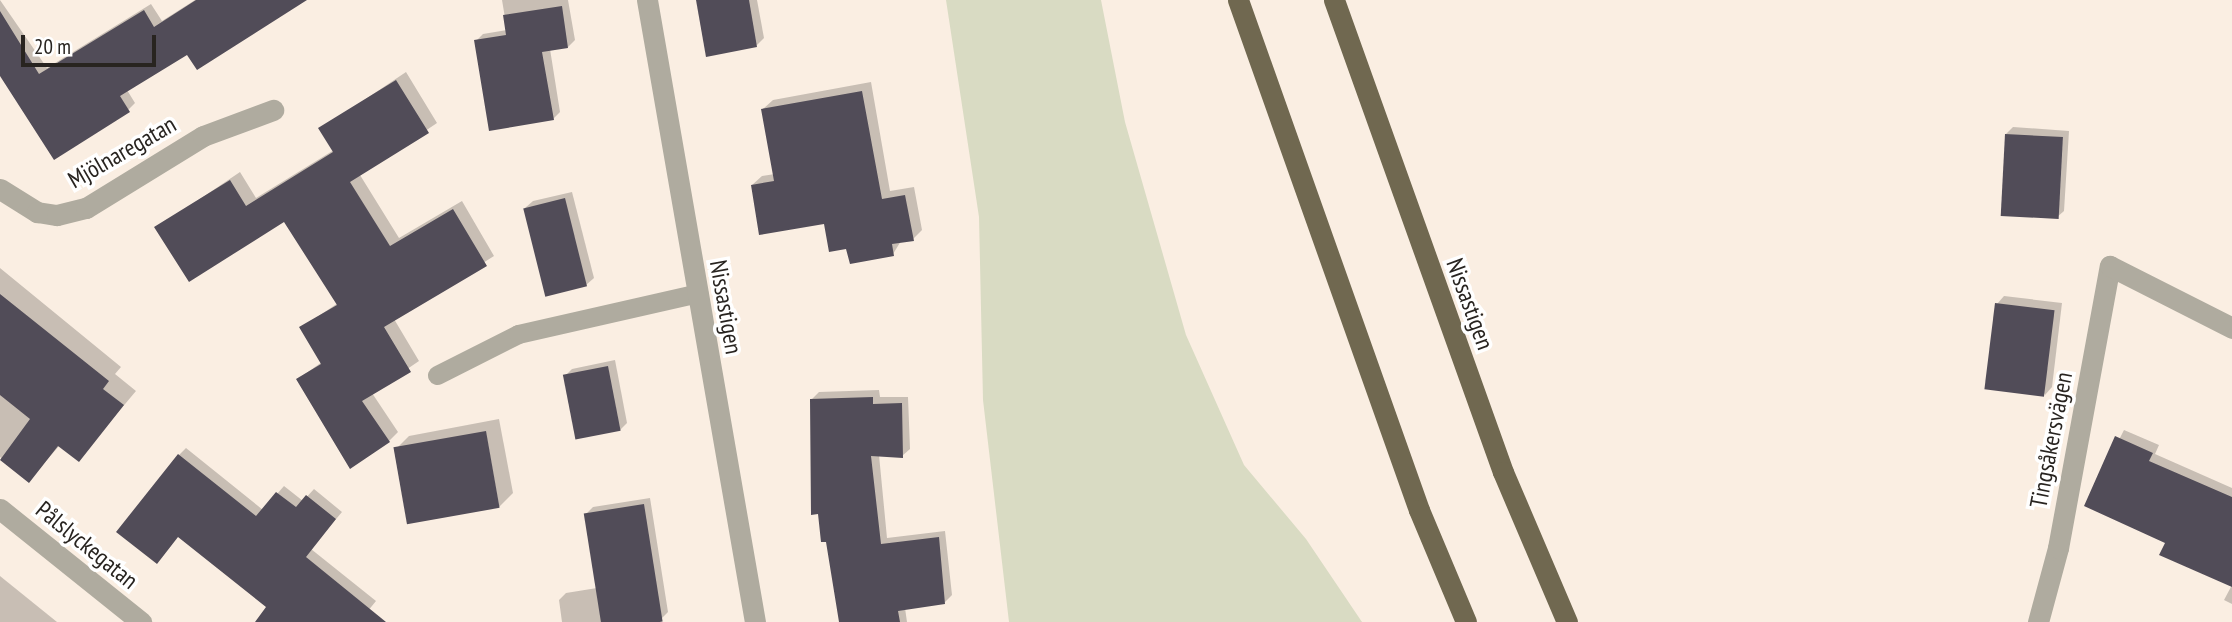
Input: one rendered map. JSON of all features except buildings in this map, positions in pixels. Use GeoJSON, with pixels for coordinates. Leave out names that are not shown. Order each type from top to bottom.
{"type":"FeatureCollection","features":[{"type":"Feature","properties":{"kind":"highway"},"geometry":{"type":"LineString","coordinates":[[1238,0],[1414,497],[1466,622]]}},
{"type":"Feature","properties":{"kind":"highway","name":"Nissastigen"},"geometry":{"type":"LineString","coordinates":[[1334,0],[1503,471],[1567,622]]}},
{"type":"Feature","properties":{"kind":"street","name":"Nissastigen"},"geometry":{"type":"LineString","coordinates":[[647,0],[755,622]]}},
{"type":"Feature","properties":{"kind":"street","name":"Mjölnaregatan"},"geometry":{"type":"LineString","coordinates":[[0,189],[37,212],[57,215],[86,208],[204,136],[273,110]]}},
{"type":"Feature","properties":{"kind":"street","name":"Tingsåkersvägen"},"geometry":{"type":"LineString","coordinates":[[2038,622],[2058,548],[2110,267],[2232,328]]}},
{"type":"Feature","properties":{"kind":"street","name":"Pålslyckegatan"},"geometry":{"type":"LineString","coordinates":[[0,509],[141,622]]}},
{"type":"Feature","properties":{"kind":"lane"},"geometry":{"type":"LineString","coordinates":[[437,375],[518,334],[698,293]]}},
{"type":"Feature","properties":{"kind":"green space"},"geometry":{"type":"Polygon","coordinates":[[[946,0],[1101,0],[1125,122],[1186,335],[1244,465],[1306,539],[1362,622],[1009,622],[983,400],[979,217],[946,0]]]}}]}
